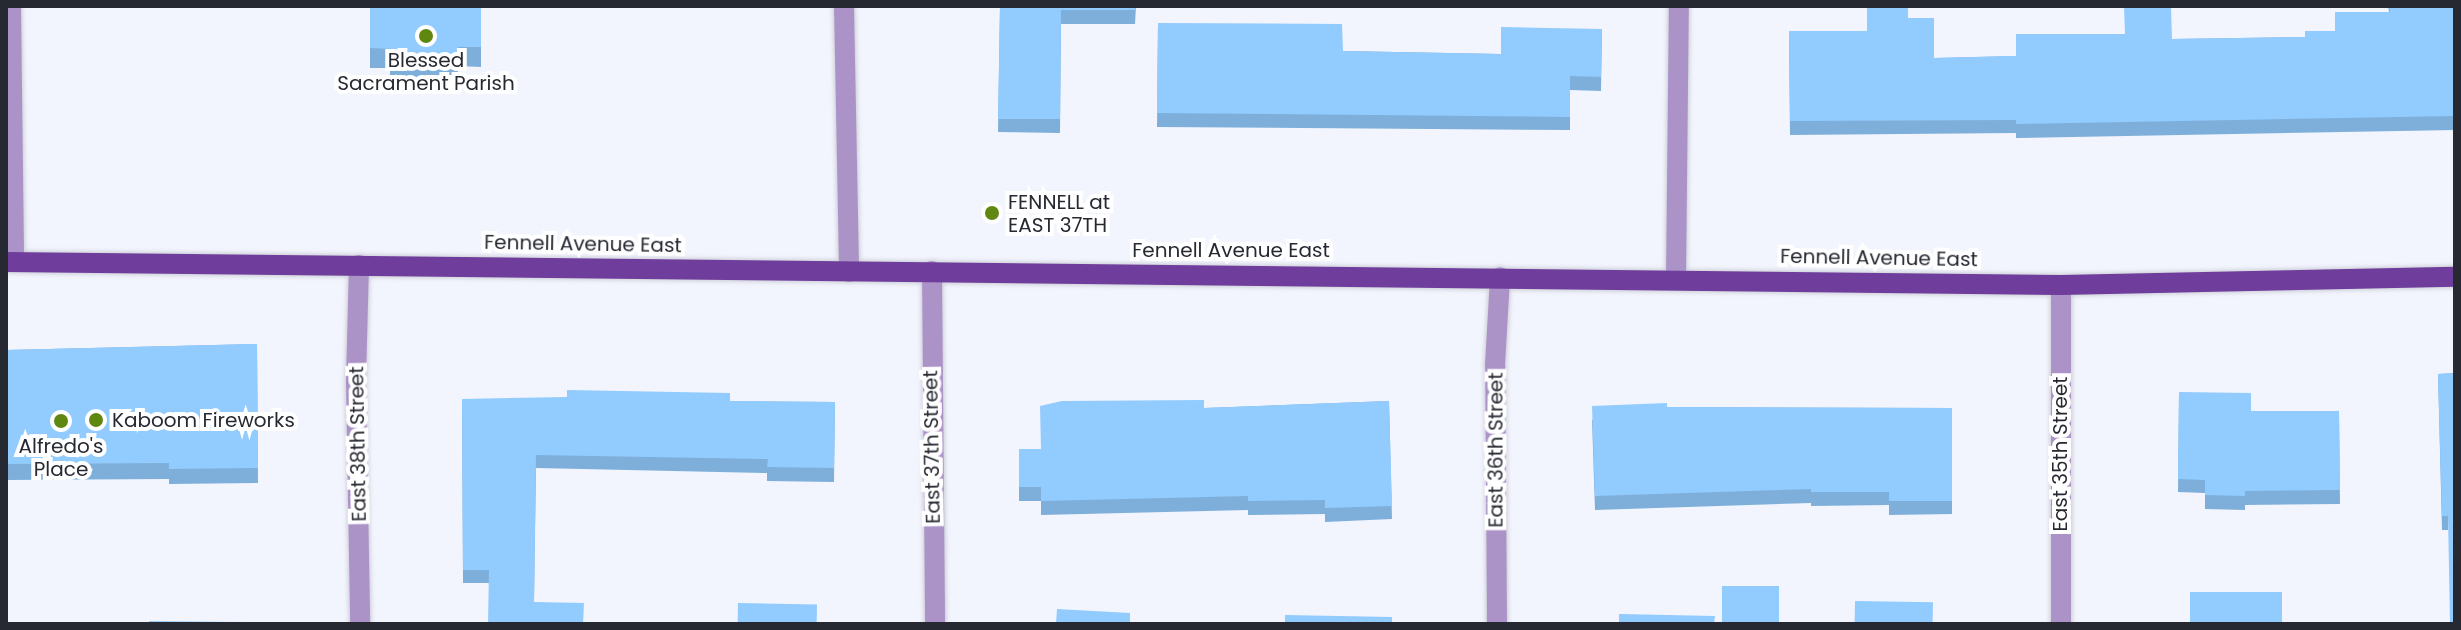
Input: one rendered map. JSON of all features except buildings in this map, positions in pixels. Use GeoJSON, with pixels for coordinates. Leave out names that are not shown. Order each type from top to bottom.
{"type":"FeatureCollection","features":[{"type":"Feature","properties":{"kind":"main road","name":"Fennell Avenue East"},"geometry":{"type":"LineString","coordinates":[[10,262],[2061,285],[2455,277]]}},
{"type":"Feature","properties":{"kind":"street"},"geometry":{"type":"LineString","coordinates":[[10,262],[11,6]]}},
{"type":"Feature","properties":{"kind":"street"},"geometry":{"type":"LineString","coordinates":[[844,6],[849,272]]}},
{"type":"Feature","properties":{"kind":"street"},"geometry":{"type":"LineString","coordinates":[[1676,279],[1679,6]]}},
{"type":"Feature","properties":{"kind":"street","name":"East 38th Street"},"geometry":{"type":"LineString","coordinates":[[359,265],[360,624]]}},
{"type":"Feature","properties":{"kind":"street","name":"East 37th Street"},"geometry":{"type":"LineString","coordinates":[[932,271],[935,624]]}},
{"type":"Feature","properties":{"kind":"street","name":"East 36th Street"},"geometry":{"type":"LineString","coordinates":[[1497,624],[1495,365],[1500,277]]}},
{"type":"Feature","properties":{"kind":"street","name":"East 35th Street"},"geometry":{"type":"LineString","coordinates":[[2061,285],[2061,624]]}},
{"type":"Feature","properties":{"kind":"place","name":"Blessed Sacrament Parish"},"geometry":{"type":"Point","coordinates":[426,36]}},
{"type":"Feature","properties":{"kind":"place","name":"FENNELL at EAST 37TH"},"geometry":{"type":"Point","coordinates":[992,213]}},
{"type":"Feature","properties":{"kind":"place","name":"Kaboom Fireworks"},"geometry":{"type":"Point","coordinates":[96,420]}},
{"type":"Feature","properties":{"kind":"place","name":"Alfredo's Place"},"geometry":{"type":"Point","coordinates":[61,421]}}]}
